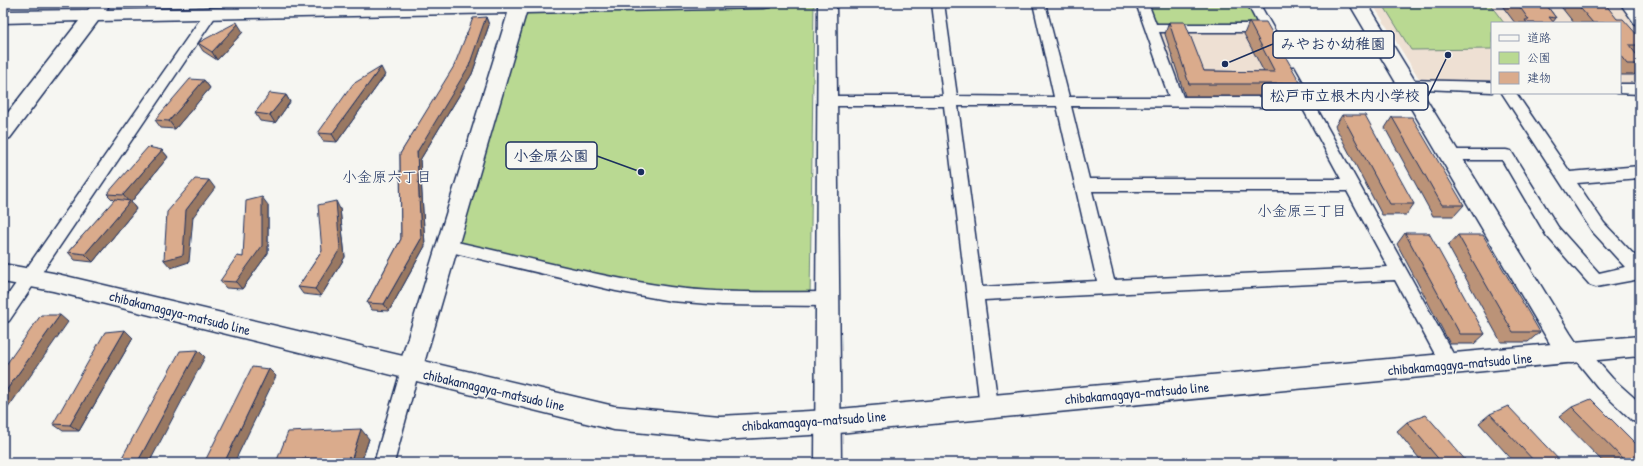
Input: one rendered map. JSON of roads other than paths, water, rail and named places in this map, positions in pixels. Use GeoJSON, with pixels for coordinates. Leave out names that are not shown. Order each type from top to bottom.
{"type":"FeatureCollection","features":[{"type":"Feature","properties":{"kind":"street"},"geometry":{"type":"LineString","coordinates":[[3,17],[98,9],[211,14],[519,5],[764,3]]}},
{"type":"Feature","properties":{"kind":"street"},"geometry":{"type":"LineString","coordinates":[[827,3],[826,101],[828,463]]}},
{"type":"Feature","properties":{"kind":"street"},"geometry":{"type":"LineString","coordinates":[[938,3],[989,406]]}},
{"type":"Feature","properties":{"kind":"street"},"geometry":{"type":"LineString","coordinates":[[1039,3],[1107,286]]}},
{"type":"Feature","properties":{"kind":"street"},"geometry":{"type":"LineString","coordinates":[[1142,3],[1178,102]]}},
{"type":"Feature","properties":{"kind":"street"},"geometry":{"type":"LineString","coordinates":[[1253,3],[1450,365]]}},
{"type":"Feature","properties":{"kind":"street"},"geometry":{"type":"LineString","coordinates":[[1358,3],[1450,155],[1576,354],[1640,415]]}},
{"type":"Feature","properties":{"kind":"street"},"geometry":{"type":"LineString","coordinates":[[1626,3],[1640,21]]}},
{"type":"Feature","properties":{"kind":"street"},"geometry":{"type":"LineString","coordinates":[[384,463],[410,370],[519,5]]}},
{"type":"Feature","properties":{"kind":"street"},"geometry":{"type":"LineString","coordinates":[[3,133],[98,9]]}},
{"type":"Feature","properties":{"kind":"street"},"geometry":{"type":"LineString","coordinates":[[3,316],[211,14]]}},
{"type":"Feature","properties":{"kind":"street"},"geometry":{"type":"LineString","coordinates":[[1151,28],[1266,28]]}},
{"type":"Feature","properties":{"kind":"street"},"geometry":{"type":"LineString","coordinates":[[826,101],[1306,102],[1491,87]]}},
{"type":"Feature","properties":{"kind":"street"},"geometry":{"type":"LineString","coordinates":[[1621,89],[1640,89]]}},
{"type":"Feature","properties":{"kind":"street"},"geometry":{"type":"LineString","coordinates":[[1510,94],[1598,227],[1639,271]]}},
{"type":"Feature","properties":{"kind":"street"},"geometry":{"type":"LineString","coordinates":[[1450,155],[1506,156],[1552,231],[1596,280],[1639,271]]}},
{"type":"Feature","properties":{"kind":"street"},"geometry":{"type":"LineString","coordinates":[[1566,178],[1640,172]]}},
{"type":"Feature","properties":{"kind":"street"},"geometry":{"type":"LineString","coordinates":[[1083,185],[1352,185]]}},
{"type":"Feature","properties":{"kind":"street"},"geometry":{"type":"LineString","coordinates":[[448,246],[616,284],[670,294],[722,298],[827,299]]}},
{"type":"Feature","properties":{"kind":"street","name":"chibakamagaya-matsudo line"},"geometry":{"type":"LineString","coordinates":[[3,273],[170,310],[410,370],[614,418],[720,428],[828,422],[989,406],[1576,354],[1640,346]]}},
{"type":"Feature","properties":{"kind":"street"},"geometry":{"type":"LineString","coordinates":[[975,294],[1107,286],[1400,273]]}},
{"type":"Feature","properties":{"kind":"place","name":"松戸市立根木内小学校"},"geometry":{"type":"Point","coordinates":[1448,55]}},
{"type":"Feature","properties":{"kind":"place","name":"みやおか幼稚園"},"geometry":{"type":"Point","coordinates":[1225,64]}},
{"type":"Feature","properties":{"kind":"place","name":"小金原公園"},"geometry":{"type":"Point","coordinates":[641,172]}},
{"type":"Feature","properties":{"kind":"district","name":"小金原六丁目"},"geometry":{"type":"Point","coordinates":[387,177]}},
{"type":"Feature","properties":{"kind":"district","name":"小金原三丁目"},"geometry":{"type":"Point","coordinates":[1302,211]}}]}
